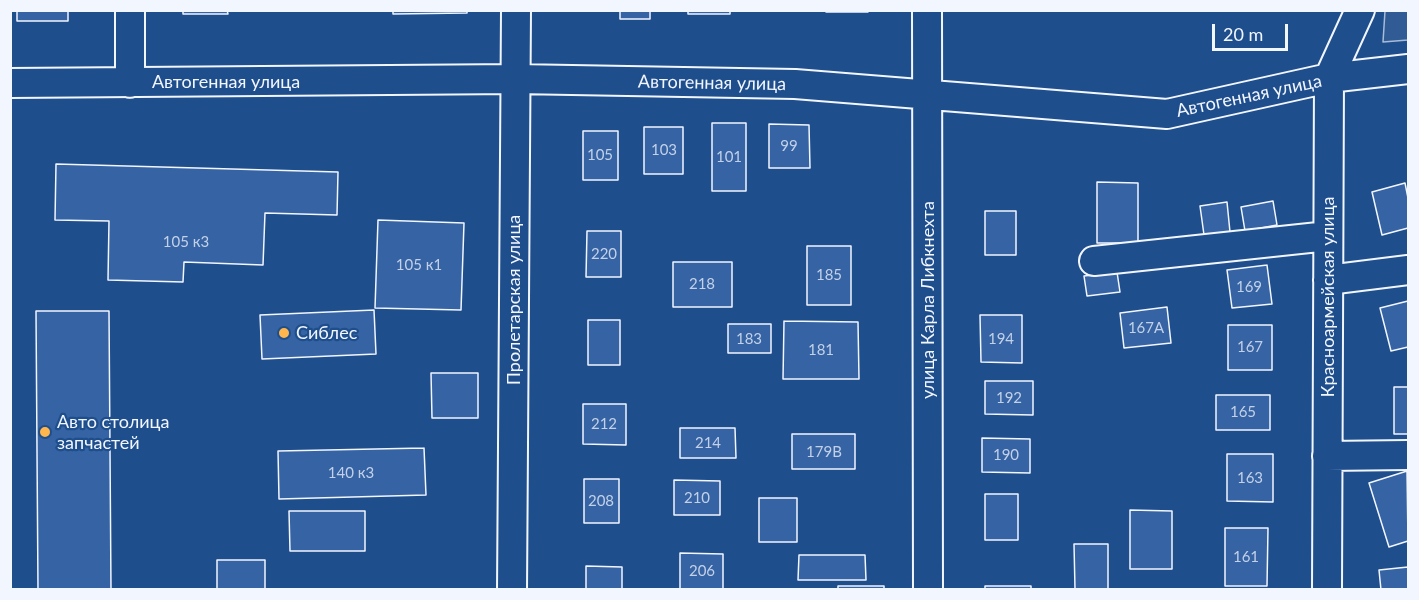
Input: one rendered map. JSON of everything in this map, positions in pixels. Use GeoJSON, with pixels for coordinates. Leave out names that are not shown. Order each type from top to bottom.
{"type":"FeatureCollection","features":[{"type":"Feature","properties":{"kind":"street"},"geometry":{"type":"LineString","coordinates":[[130,10],[130,83]]}},
{"type":"Feature","properties":{"kind":"street","name":"Пролетарская улица"},"geometry":{"type":"LineString","coordinates":[[512,590],[516,10]]}},
{"type":"Feature","properties":{"kind":"street","name":"улица Карла Либкнехта"},"geometry":{"type":"LineString","coordinates":[[927,10],[928,590]]}},
{"type":"Feature","properties":{"kind":"street","name":"Красноармейская улица"},"geometry":{"type":"LineString","coordinates":[[1327,590],[1329,78],[1360,10]]}},
{"type":"Feature","properties":{"kind":"street","name":"Автогенная улица"},"geometry":{"type":"LineString","coordinates":[[10,83],[516,80],[795,84],[1167,114],[1329,78],[1408,69]]}},
{"type":"Feature","properties":{"kind":"street"},"geometry":{"type":"LineString","coordinates":[[1094,261],[1328,236]]}},
{"type":"Feature","properties":{"kind":"street"},"geometry":{"type":"LineString","coordinates":[[1328,280],[1408,270]]}},
{"type":"Feature","properties":{"kind":"street"},"geometry":{"type":"LineString","coordinates":[[1327,456],[1408,455]]}},
{"type":"Feature","properties":{"kind":"shaded area"},"geometry":{"type":"Polygon","coordinates":[[[1385,11],[1408,11],[1408,40],[1383,42],[1385,11]]]}},
{"type":"Feature","properties":{"kind":"building"},"geometry":{"type":"Polygon","coordinates":[[[17,10],[68,10],[68,21],[17,21],[17,10]]]}},
{"type":"Feature","properties":{"kind":"building"},"geometry":{"type":"Polygon","coordinates":[[[183,10],[227,10],[228,14],[183,14],[183,10]]]}},
{"type":"Feature","properties":{"kind":"building"},"geometry":{"type":"Polygon","coordinates":[[[393,10],[467,10],[467,13],[393,14],[393,10]]]}},
{"type":"Feature","properties":{"kind":"building"},"geometry":{"type":"Polygon","coordinates":[[[620,10],[650,10],[650,19],[620,19],[620,10]]]}},
{"type":"Feature","properties":{"kind":"building"},"geometry":{"type":"Polygon","coordinates":[[[688,10],[730,10],[730,14],[688,14],[688,10]]]}},
{"type":"Feature","properties":{"kind":"building"},"geometry":{"type":"Polygon","coordinates":[[[826,10],[868,10],[868,12],[826,12],[826,10]]]}},
{"type":"Feature","properties":{"kind":"building"},"geometry":{"type":"Polygon","coordinates":[[[712,123],[746,123],[746,191],[712,191],[712,123]]]}},
{"type":"Feature","properties":{"kind":"building"},"geometry":{"type":"Polygon","coordinates":[[[769,124],[809,125],[810,168],[769,168],[769,124]]]}},
{"type":"Feature","properties":{"kind":"building"},"geometry":{"type":"Polygon","coordinates":[[[644,127],[683,127],[683,174],[644,174],[644,127]]]}},
{"type":"Feature","properties":{"kind":"building"},"geometry":{"type":"Polygon","coordinates":[[[583,131],[618,131],[618,180],[583,180],[583,131]]]}},
{"type":"Feature","properties":{"kind":"building"},"geometry":{"type":"Polygon","coordinates":[[[56,164],[338,172],[337,215],[265,213],[263,265],[184,262],[183,282],[108,280],[109,221],[55,220],[56,164]]]}},
{"type":"Feature","properties":{"kind":"building"},"geometry":{"type":"Polygon","coordinates":[[[1097,182],[1138,183],[1138,243],[1097,243],[1097,182]]]}},
{"type":"Feature","properties":{"kind":"building"},"geometry":{"type":"Polygon","coordinates":[[[1405,183],[1408,198],[1408,228],[1382,235],[1372,192],[1405,183]]]}},
{"type":"Feature","properties":{"kind":"building"},"geometry":{"type":"Polygon","coordinates":[[[1273,201],[1277,225],[1245,231],[1241,207],[1273,201]]]}},
{"type":"Feature","properties":{"kind":"building"},"geometry":{"type":"Polygon","coordinates":[[[1227,202],[1230,232],[1204,235],[1200,206],[1227,202]]]}},
{"type":"Feature","properties":{"kind":"building"},"geometry":{"type":"Polygon","coordinates":[[[985,211],[1016,211],[1016,255],[985,255],[985,211]]]}},
{"type":"Feature","properties":{"kind":"building"},"geometry":{"type":"Polygon","coordinates":[[[378,220],[464,223],[461,310],[375,308],[378,220]]]}},
{"type":"Feature","properties":{"kind":"building"},"geometry":{"type":"Polygon","coordinates":[[[587,231],[621,231],[621,277],[586,277],[587,231]]]}},
{"type":"Feature","properties":{"kind":"building"},"geometry":{"type":"Polygon","coordinates":[[[807,246],[851,246],[851,305],[807,305],[807,246]]]}},
{"type":"Feature","properties":{"kind":"building"},"geometry":{"type":"Polygon","coordinates":[[[673,262],[732,262],[732,307],[673,307],[673,262]]]}},
{"type":"Feature","properties":{"kind":"building"},"geometry":{"type":"Polygon","coordinates":[[[1267,265],[1272,304],[1232,308],[1227,270],[1267,265]]]}},
{"type":"Feature","properties":{"kind":"building"},"geometry":{"type":"Polygon","coordinates":[[[1117,272],[1120,292],[1087,296],[1084,276],[1117,272]]]}},
{"type":"Feature","properties":{"kind":"building"},"geometry":{"type":"Polygon","coordinates":[[[1408,301],[1408,347],[1391,351],[1380,308],[1408,301]]]}},
{"type":"Feature","properties":{"kind":"building"},"geometry":{"type":"Polygon","coordinates":[[[1167,307],[1171,343],[1124,348],[1120,313],[1167,307]]]}},
{"type":"Feature","properties":{"kind":"building"},"geometry":{"type":"Polygon","coordinates":[[[374,310],[376,354],[262,359],[260,315],[374,310]]]}},
{"type":"Feature","properties":{"kind":"building"},"geometry":{"type":"Polygon","coordinates":[[[36,311],[109,311],[111,590],[38,590],[36,311]]]}},
{"type":"Feature","properties":{"kind":"building"},"geometry":{"type":"Polygon","coordinates":[[[980,315],[1022,315],[1022,363],[981,362],[980,315]]]}},
{"type":"Feature","properties":{"kind":"building"},"geometry":{"type":"Polygon","coordinates":[[[588,320],[620,320],[620,365],[588,365],[588,320]]]}},
{"type":"Feature","properties":{"kind":"building"},"geometry":{"type":"Polygon","coordinates":[[[784,321],[858,322],[859,379],[783,379],[784,321]]]}},
{"type":"Feature","properties":{"kind":"building"},"geometry":{"type":"Polygon","coordinates":[[[728,324],[771,324],[771,353],[728,353],[728,324]]]}},
{"type":"Feature","properties":{"kind":"building"},"geometry":{"type":"Polygon","coordinates":[[[1228,325],[1272,325],[1272,370],[1228,370],[1228,325]]]}},
{"type":"Feature","properties":{"kind":"building"},"geometry":{"type":"Polygon","coordinates":[[[431,373],[478,373],[478,418],[432,418],[431,373]]]}},
{"type":"Feature","properties":{"kind":"building"},"geometry":{"type":"Polygon","coordinates":[[[985,381],[1033,381],[1033,415],[985,414],[985,381]]]}},
{"type":"Feature","properties":{"kind":"building"},"geometry":{"type":"Polygon","coordinates":[[[1394,387],[1408,387],[1408,434],[1394,434],[1394,387]]]}},
{"type":"Feature","properties":{"kind":"building"},"geometry":{"type":"Polygon","coordinates":[[[1216,395],[1270,395],[1270,430],[1216,430],[1216,395]]]}},
{"type":"Feature","properties":{"kind":"building"},"geometry":{"type":"Polygon","coordinates":[[[583,404],[626,404],[626,445],[583,444],[583,404]]]}},
{"type":"Feature","properties":{"kind":"building"},"geometry":{"type":"Polygon","coordinates":[[[680,428],[735,428],[736,458],[680,458],[680,428]]]}},
{"type":"Feature","properties":{"kind":"building"},"geometry":{"type":"Polygon","coordinates":[[[792,434],[855,434],[855,469],[792,469],[792,434]]]}},
{"type":"Feature","properties":{"kind":"building"},"geometry":{"type":"Polygon","coordinates":[[[982,438],[1030,439],[1030,473],[982,472],[982,438]]]}},
{"type":"Feature","properties":{"kind":"building"},"geometry":{"type":"Polygon","coordinates":[[[424,448],[426,495],[279,499],[278,451],[424,448]]]}},
{"type":"Feature","properties":{"kind":"building"},"geometry":{"type":"Polygon","coordinates":[[[1227,454],[1273,454],[1273,502],[1227,501],[1227,454]]]}},
{"type":"Feature","properties":{"kind":"building"},"geometry":{"type":"Polygon","coordinates":[[[1407,471],[1408,541],[1389,547],[1369,483],[1407,471]]]}},
{"type":"Feature","properties":{"kind":"building"},"geometry":{"type":"Polygon","coordinates":[[[584,479],[619,479],[619,523],[584,523],[584,479]]]}},
{"type":"Feature","properties":{"kind":"building"},"geometry":{"type":"Polygon","coordinates":[[[674,480],[720,481],[720,515],[674,515],[674,480]]]}},
{"type":"Feature","properties":{"kind":"building"},"geometry":{"type":"Polygon","coordinates":[[[985,494],[1018,494],[1018,540],[985,540],[985,494]]]}},
{"type":"Feature","properties":{"kind":"building"},"geometry":{"type":"Polygon","coordinates":[[[759,498],[797,498],[797,542],[759,542],[759,498]]]}},
{"type":"Feature","properties":{"kind":"building"},"geometry":{"type":"Polygon","coordinates":[[[1130,510],[1172,511],[1172,569],[1130,569],[1130,510]]]}},
{"type":"Feature","properties":{"kind":"building"},"geometry":{"type":"Polygon","coordinates":[[[289,511],[365,511],[365,551],[290,551],[289,511]]]}},
{"type":"Feature","properties":{"kind":"building"},"geometry":{"type":"Polygon","coordinates":[[[1225,528],[1268,528],[1267,586],[1225,586],[1225,528]]]}},
{"type":"Feature","properties":{"kind":"building"},"geometry":{"type":"Polygon","coordinates":[[[1074,544],[1108,544],[1108,590],[1075,589],[1074,544]]]}},
{"type":"Feature","properties":{"kind":"building"},"geometry":{"type":"Polygon","coordinates":[[[680,553],[723,554],[723,589],[680,589],[680,553]]]}},
{"type":"Feature","properties":{"kind":"building"},"geometry":{"type":"Polygon","coordinates":[[[799,555],[865,555],[866,580],[798,580],[799,555]]]}},
{"type":"Feature","properties":{"kind":"building"},"geometry":{"type":"Polygon","coordinates":[[[217,560],[265,560],[265,590],[217,590],[217,560]]]}},
{"type":"Feature","properties":{"kind":"building"},"geometry":{"type":"Polygon","coordinates":[[[586,566],[622,567],[622,590],[586,590],[586,566]]]}},
{"type":"Feature","properties":{"kind":"building"},"geometry":{"type":"Polygon","coordinates":[[[1408,567],[1408,590],[1381,590],[1379,570],[1408,567]]]}},
{"type":"Feature","properties":{"kind":"building"},"geometry":{"type":"Polygon","coordinates":[[[838,586],[884,586],[884,590],[838,590],[838,586]]]}},
{"type":"Feature","properties":{"kind":"building"},"geometry":{"type":"Polygon","coordinates":[[[985,586],[1031,586],[1031,590],[985,590],[985,586]]]}},
{"type":"Feature","properties":{"kind":"place","name":"Сиблес"},"geometry":{"type":"Point","coordinates":[284,333]}},
{"type":"Feature","properties":{"kind":"place","name":"Авто столица запчастей"},"geometry":{"type":"Point","coordinates":[45,432]}}]}
